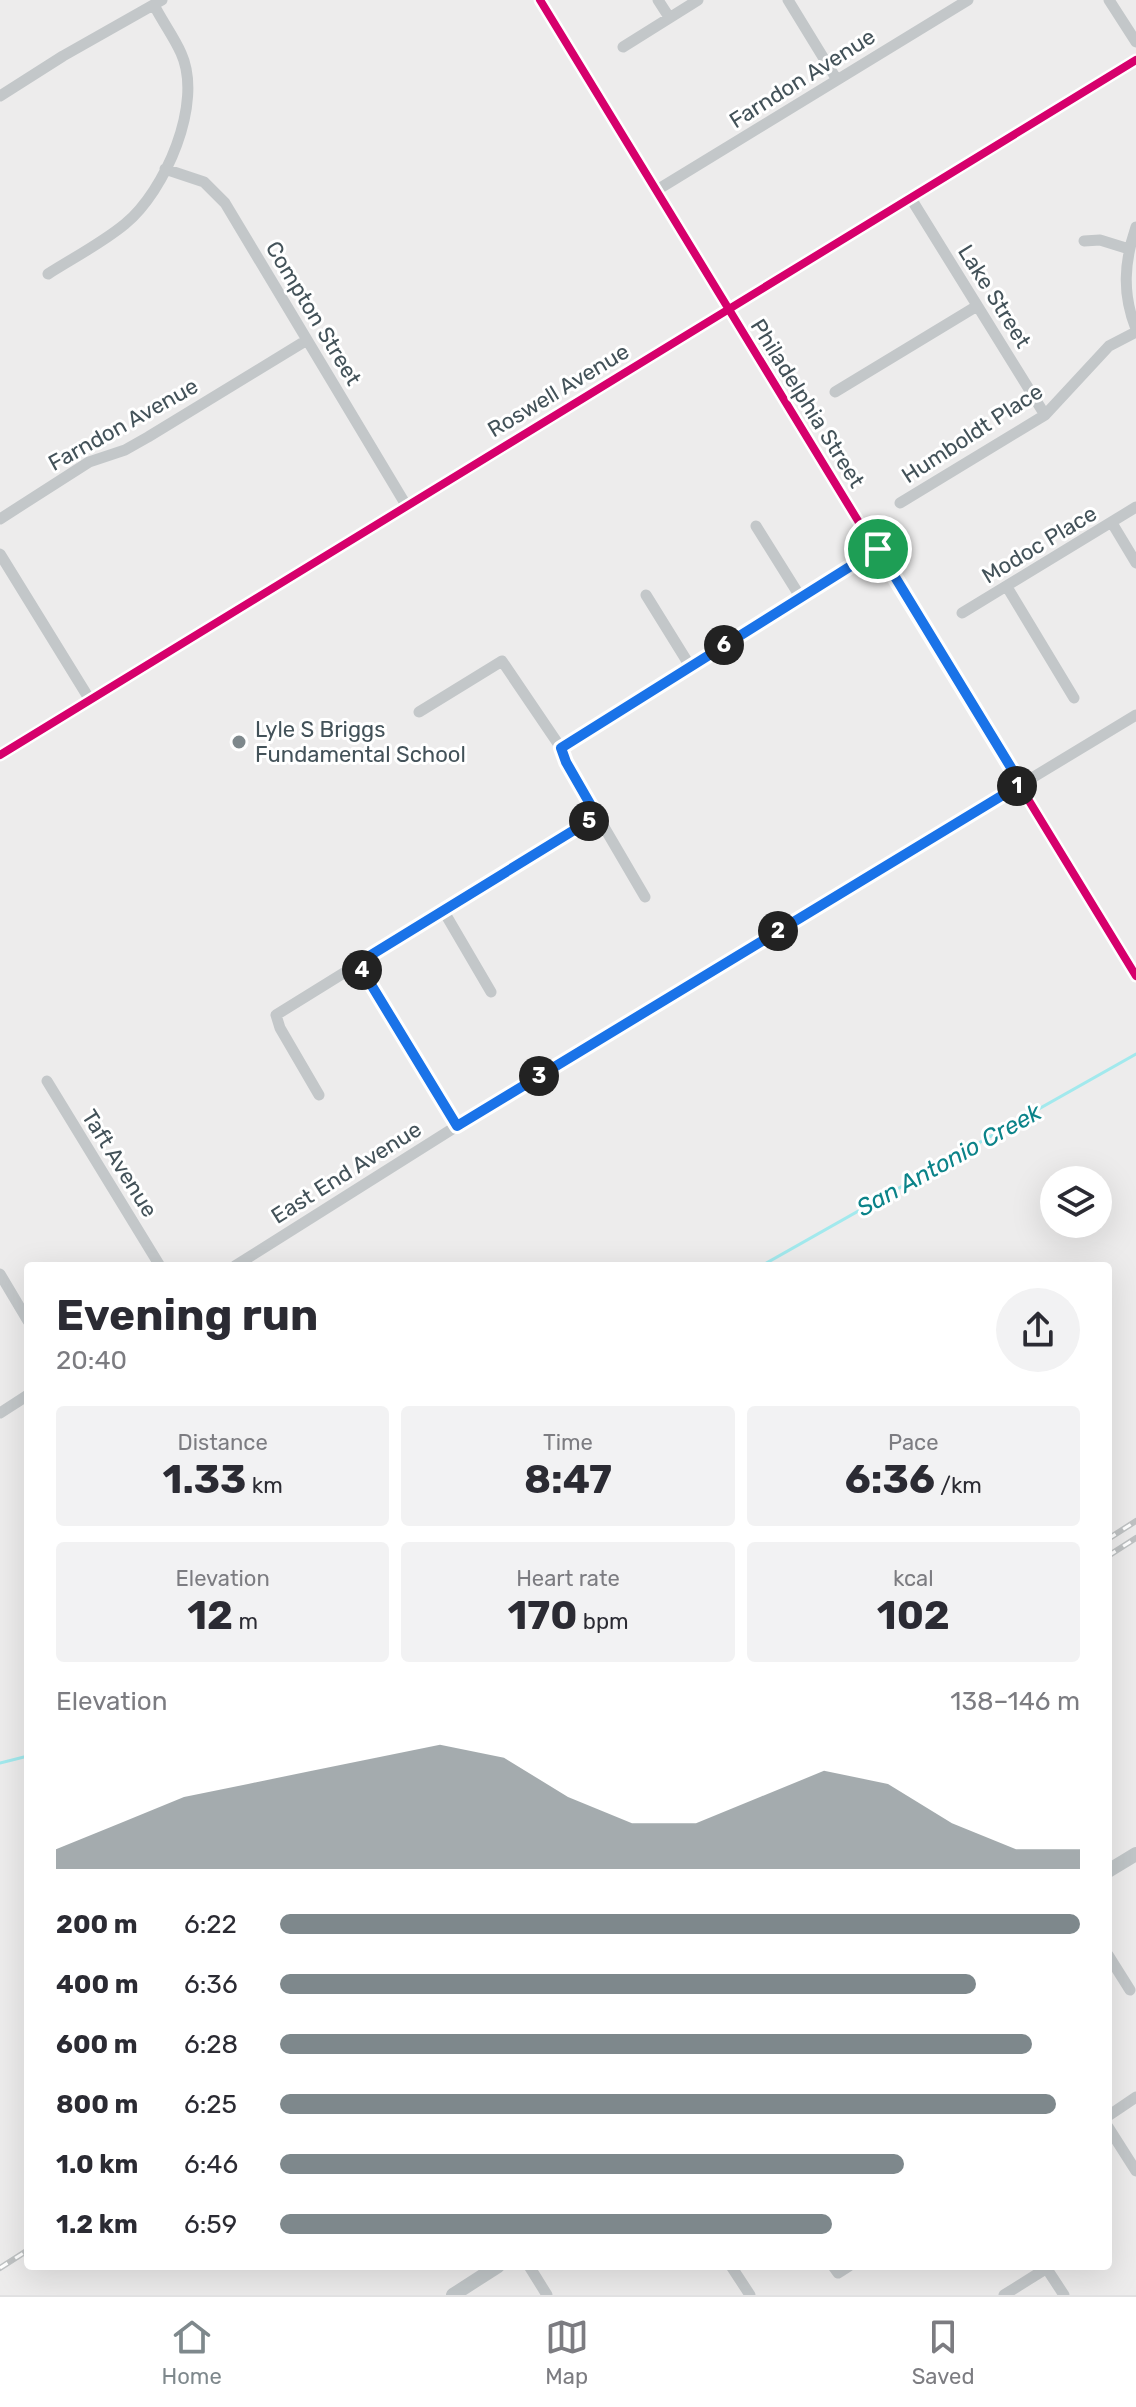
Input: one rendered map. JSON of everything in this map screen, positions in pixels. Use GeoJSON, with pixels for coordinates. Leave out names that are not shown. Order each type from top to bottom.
{"type":"FeatureCollection","features":[{"type":"Feature","properties":{"kind":"main road"},"geometry":{"type":"LineString","coordinates":[[1112,1869],[1136,1854]]}},
{"type":"Feature","properties":{"kind":"main road"},"geometry":{"type":"LineString","coordinates":[[453,2295],[492,2270]]}},
{"type":"Feature","properties":{"kind":"street","name":"Philadelphia Street"},"geometry":{"type":"LineString","coordinates":[[540,0],[1136,976]]}},
{"type":"Feature","properties":{"kind":"street"},"geometry":{"type":"LineString","coordinates":[[658,0],[669,17]]}},
{"type":"Feature","properties":{"kind":"street"},"geometry":{"type":"LineString","coordinates":[[623,47],[698,0]]}},
{"type":"Feature","properties":{"kind":"street"},"geometry":{"type":"LineString","coordinates":[[788,0],[837,80]]}},
{"type":"Feature","properties":{"kind":"street","name":"Farndon Avenue"},"geometry":{"type":"LineString","coordinates":[[657,190],[837,80],[948,5],[968,0]]}},
{"type":"Feature","properties":{"kind":"street"},"geometry":{"type":"LineString","coordinates":[[1109,0],[1136,42]]}},
{"type":"Feature","properties":{"kind":"street"},"geometry":{"type":"LineString","coordinates":[[0,96],[158,2],[181,52],[187,74],[181,136],[152,193],[126,223],[48,274]]}},
{"type":"Feature","properties":{"kind":"street","name":"Roswell Avenue"},"geometry":{"type":"LineString","coordinates":[[0,755],[1136,60]]}},
{"type":"Feature","properties":{"kind":"street","name":"Compton Street"},"geometry":{"type":"LineString","coordinates":[[165,169],[204,182],[225,203],[406,505]]}},
{"type":"Feature","properties":{"kind":"street","name":"Lake Street"},"geometry":{"type":"LineString","coordinates":[[910,197],[1045,415]]}},
{"type":"Feature","properties":{"kind":"street"},"geometry":{"type":"LineString","coordinates":[[1136,227],[1129,249],[1125,282],[1128,307],[1136,330]]}},
{"type":"Feature","properties":{"kind":"street"},"geometry":{"type":"LineString","coordinates":[[1084,241],[1100,240],[1129,249]]}},
{"type":"Feature","properties":{"kind":"street"},"geometry":{"type":"LineString","coordinates":[[835,392],[977,306]]}},
{"type":"Feature","properties":{"kind":"street","name":"Humboldt Place"},"geometry":{"type":"LineString","coordinates":[[900,503],[1045,415],[1109,346],[1136,330]]}},
{"type":"Feature","properties":{"kind":"street","name":"Farndon Avenue"},"geometry":{"type":"LineString","coordinates":[[0,519],[89,462],[125,450],[307,340]]}},
{"type":"Feature","properties":{"kind":"street","name":"Modoc Place"},"geometry":{"type":"LineString","coordinates":[[962,613],[1136,507]]}},
{"type":"Feature","properties":{"kind":"street"},"geometry":{"type":"LineString","coordinates":[[1112,523],[1136,563]]}},
{"type":"Feature","properties":{"kind":"street"},"geometry":{"type":"LineString","coordinates":[[756,526],[801,598]]}},
{"type":"Feature","properties":{"kind":"street"},"geometry":{"type":"LineString","coordinates":[[561,748],[878,549]]}},
{"type":"Feature","properties":{"kind":"street"},"geometry":{"type":"LineString","coordinates":[[0,554],[90,700]]}},
{"type":"Feature","properties":{"kind":"street"},"geometry":{"type":"LineString","coordinates":[[1007,587],[1074,698]]}},
{"type":"Feature","properties":{"kind":"street"},"geometry":{"type":"LineString","coordinates":[[646,595],[690,666]]}},
{"type":"Feature","properties":{"kind":"street"},"geometry":{"type":"LineString","coordinates":[[419,712],[502,661],[561,748],[566,762],[645,897]]}},
{"type":"Feature","properties":{"kind":"street","name":"East End Avenue"},"geometry":{"type":"LineString","coordinates":[[241,1262],[457,1126],[1136,715]]}},
{"type":"Feature","properties":{"kind":"street"},"geometry":{"type":"LineString","coordinates":[[319,1095],[280,1028],[276,1015],[597,816]]}},
{"type":"Feature","properties":{"kind":"street"},"geometry":{"type":"LineString","coordinates":[[443,910],[491,992]]}},
{"type":"Feature","properties":{"kind":"street"},"geometry":{"type":"LineString","coordinates":[[358,963],[457,1126]]}},
{"type":"Feature","properties":{"kind":"street","name":"Taft Avenue"},"geometry":{"type":"LineString","coordinates":[[47,1081],[158,1262]]}},
{"type":"Feature","properties":{"kind":"street"},"geometry":{"type":"LineString","coordinates":[[0,1274],[24,1314]]}},
{"type":"Feature","properties":{"kind":"street"},"geometry":{"type":"LineString","coordinates":[[0,1413],[24,1398]]}},
{"type":"Feature","properties":{"kind":"street"},"geometry":{"type":"LineString","coordinates":[[1112,1961],[1130,1990]]}},
{"type":"Feature","properties":{"kind":"street"},"geometry":{"type":"LineString","coordinates":[[1112,2113],[1136,2097]]}},
{"type":"Feature","properties":{"kind":"street"},"geometry":{"type":"LineString","coordinates":[[1112,2133],[1136,2171]]}},
{"type":"Feature","properties":{"kind":"street"},"geometry":{"type":"LineString","coordinates":[[531,2270],[547,2295]]}},
{"type":"Feature","properties":{"kind":"street"},"geometry":{"type":"LineString","coordinates":[[734,2270],[750,2295]]}},
{"type":"Feature","properties":{"kind":"street"},"geometry":{"type":"LineString","coordinates":[[1004,2295],[1042,2270]]}},
{"type":"Feature","properties":{"kind":"street"},"geometry":{"type":"LineString","coordinates":[[1048,2270],[1064,2295]]}},
{"type":"Feature","properties":{"kind":"waterway","name":"San Antonio Creek"},"geometry":{"type":"LineString","coordinates":[[768,1262],[1136,1054]]}},
{"type":"Feature","properties":{"kind":"waterway","name":"San Antonio Creek"},"geometry":{"type":"LineString","coordinates":[[0,1763],[24,1757]]}},
{"type":"Feature","properties":{"kind":"railway"},"geometry":{"type":"LineString","coordinates":[[1112,1536],[1136,1521]]}},
{"type":"Feature","properties":{"kind":"railway"},"geometry":{"type":"LineString","coordinates":[[1112,1553],[1136,1538]]}},
{"type":"Feature","properties":{"kind":"railway"},"geometry":{"type":"LineString","coordinates":[[0,2268],[24,2253]]}},
{"type":"Feature","properties":{"kind":"cycle path"},"geometry":{"type":"LineString","coordinates":[[540,0],[1136,976]]}},
{"type":"Feature","properties":{"kind":"cycle path"},"geometry":{"type":"LineString","coordinates":[[0,755],[1136,60]]}},
{"type":"Feature","properties":{"kind":"place","name":"Lyle S Briggs Fundamental School"},"geometry":{"type":"Point","coordinates":[239,742]}},
{"type":"Feature","properties":{"kind":"route"},"geometry":{"type":"LineString","coordinates":[[878,549],[1021,784],[457,1126],[358,963],[597,816],[561,748],[878,549]]}}]}
